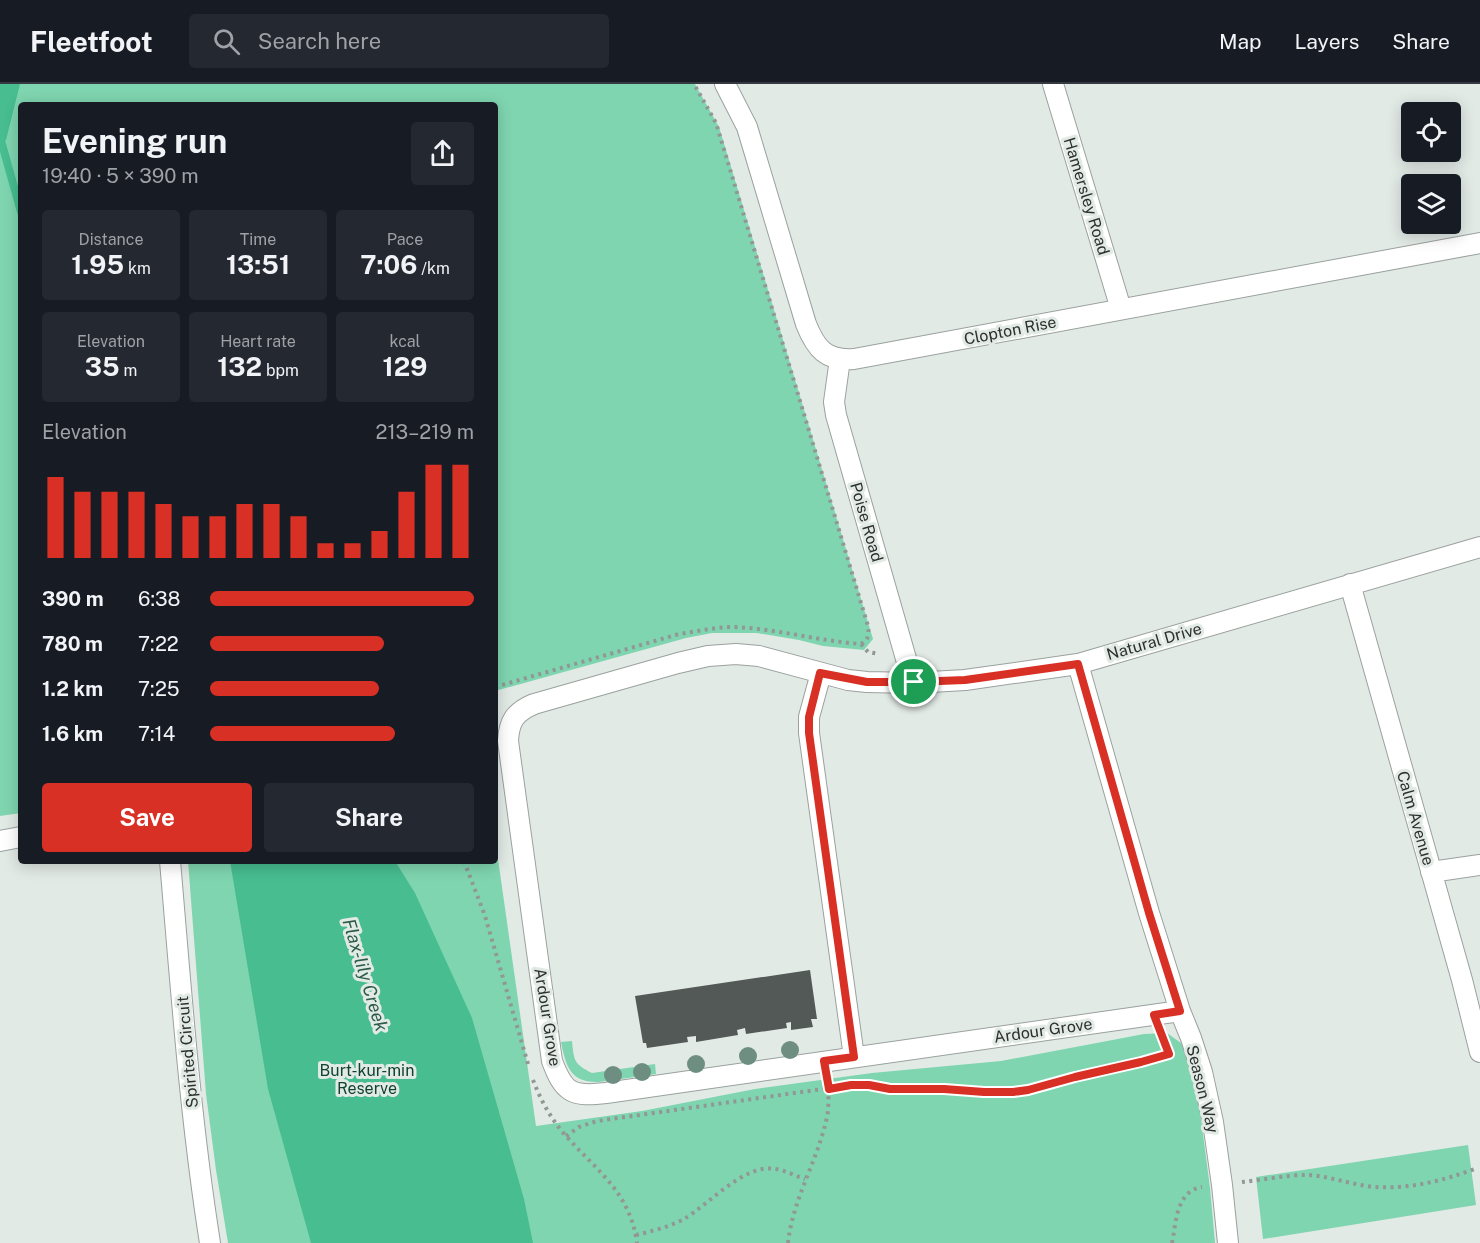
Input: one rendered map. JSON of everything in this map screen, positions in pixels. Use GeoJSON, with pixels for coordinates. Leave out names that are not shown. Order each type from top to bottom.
{"type":"FeatureCollection","features":[{"type":"Feature","properties":{"kind":"street"},"geometry":{"type":"LineString","coordinates":[[725,84],[747,127],[808,331],[812,339],[827,355],[840,359]]}},
{"type":"Feature","properties":{"kind":"street","name":"Hamersley Road"},"geometry":{"type":"LineString","coordinates":[[1053,84],[1121,309]]}},
{"type":"Feature","properties":{"kind":"street","name":"Clopton Rise"},"geometry":{"type":"LineString","coordinates":[[840,359],[854,359],[1480,243]]}},
{"type":"Feature","properties":{"kind":"street","name":"Poise Road"},"geometry":{"type":"LineString","coordinates":[[840,359],[834,402],[836,415],[914,682]]}},
{"type":"Feature","properties":{"kind":"street","name":"Natural Drive"},"geometry":{"type":"LineString","coordinates":[[820,673],[867,682],[914,682],[965,680],[1078,664],[1480,547]]}},
{"type":"Feature","properties":{"kind":"street","name":"Calm Avenue"},"geometry":{"type":"LineString","coordinates":[[1350,584],[1462,980],[1480,1052]]}},
{"type":"Feature","properties":{"kind":"street","name":"Ardour Grove"},"geometry":{"type":"LineString","coordinates":[[820,673],[759,656],[736,654],[708,656],[534,704],[525,708],[511,723],[507,741],[552,1061],[564,1085],[571,1091],[590,1095],[1180,1011]]}},
{"type":"Feature","properties":{"kind":"street","name":"Season Way"},"geometry":{"type":"LineString","coordinates":[[1078,664],[1149,913],[1202,1072],[1213,1122],[1228,1243]]}},
{"type":"Feature","properties":{"kind":"street"},"geometry":{"type":"LineString","coordinates":[[820,673],[809,717],[809,733],[854,1057]]}},
{"type":"Feature","properties":{"kind":"street"},"geometry":{"type":"LineString","coordinates":[[0,841],[18,838]]}},
{"type":"Feature","properties":{"kind":"street","name":"Spirited Circuit"},"geometry":{"type":"LineString","coordinates":[[170,864],[200,1178],[210,1243]]}},
{"type":"Feature","properties":{"kind":"street"},"geometry":{"type":"LineString","coordinates":[[1431,872],[1480,865]]}},
{"type":"Feature","properties":{"kind":"path"},"geometry":{"type":"LineString","coordinates":[[498,686],[679,634],[707,629],[732,627],[759,629],[861,644],[867,640],[869,635],[865,615],[716,123],[694,84]]}},
{"type":"Feature","properties":{"kind":"path"},"geometry":{"type":"LineString","coordinates":[[861,644],[868,652],[879,654]]}},
{"type":"Feature","properties":{"kind":"path"},"geometry":{"type":"LineString","coordinates":[[566,1136],[579,1127],[597,1121],[851,1085],[869,1085],[890,1089],[984,1092],[1028,1090],[1169,1054],[1154,1015]]}},
{"type":"Feature","properties":{"kind":"path"},"geometry":{"type":"LineString","coordinates":[[788,1243],[794,1214],[828,1114],[829,1089],[824,1061]]}},
{"type":"Feature","properties":{"kind":"path"},"geometry":{"type":"LineString","coordinates":[[636,1235],[684,1219],[727,1187],[762,1168],[773,1168],[805,1179]]}},
{"type":"Feature","properties":{"kind":"path"},"geometry":{"type":"LineString","coordinates":[[1172,1243],[1180,1204],[1192,1189],[1306,1175],[1374,1187],[1401,1187],[1439,1181],[1475,1169]]}},
{"type":"Feature","properties":{"kind":"green space"},"geometry":{"type":"Polygon","coordinates":[[[0,84],[695,84],[719,127],[873,639],[864,650],[823,646],[757,633],[712,633],[686,638],[498,690],[498,102],[18,102],[18,813],[0,816],[0,84]]]}},
{"type":"Feature","properties":{"kind":"green space","name":"Burt-kur-min Reserve"},"geometry":{"type":"Polygon","coordinates":[[[498,859],[536,1126],[642,1111],[755,1089],[872,1073],[1001,1061],[1144,1034],[1167,1033],[1181,1043],[1197,1088],[1215,1243],[228,1243],[206,1094],[188,864],[498,864],[498,859]]]}},
{"type":"Feature","properties":{"kind":"green space"},"geometry":{"type":"Polygon","coordinates":[[[572,1041],[576,1061],[592,1073],[655,1064],[656,1074],[599,1082],[582,1080],[571,1071],[563,1051],[561,1042],[572,1041]]]}},
{"type":"Feature","properties":{"kind":"green space"},"geometry":{"type":"Polygon","coordinates":[[[1468,1145],[1476,1205],[1263,1239],[1256,1177],[1468,1145]]]}},
{"type":"Feature","properties":{"kind":"water"},"geometry":{"type":"Polygon","coordinates":[[[0,84],[20,84],[6,140],[0,145],[0,84]]]}},
{"type":"Feature","properties":{"kind":"water"},"geometry":{"type":"Polygon","coordinates":[[[230,864],[397,864],[415,893],[472,1018],[524,1199],[533,1243],[311,1243],[268,1089],[230,864]]]}},
{"type":"Feature","properties":{"kind":"building"},"geometry":{"type":"Polygon","coordinates":[[[810,970],[817,1019],[811,1019],[813,1027],[791,1030],[791,1022],[786,1023],[787,1028],[746,1034],[745,1028],[737,1030],[738,1035],[696,1042],[696,1036],[687,1037],[688,1042],[647,1048],[646,1043],[643,1043],[635,996],[810,970]]]}},
{"type":"Feature","properties":{"kind":"waterway","name":"Flax-lily Creek"},"geometry":{"type":"LineString","coordinates":[[0,137],[18,201]]}},
{"type":"Feature","properties":{"kind":"route"},"geometry":{"type":"LineString","coordinates":[[1078,664],[1149,913],[1180,1011],[1154,1015],[1169,1054],[1013,1092],[890,1089],[869,1085],[829,1089],[824,1061],[854,1057],[809,733],[809,717],[820,673],[867,682],[914,682],[965,680],[1078,664]]}}]}
